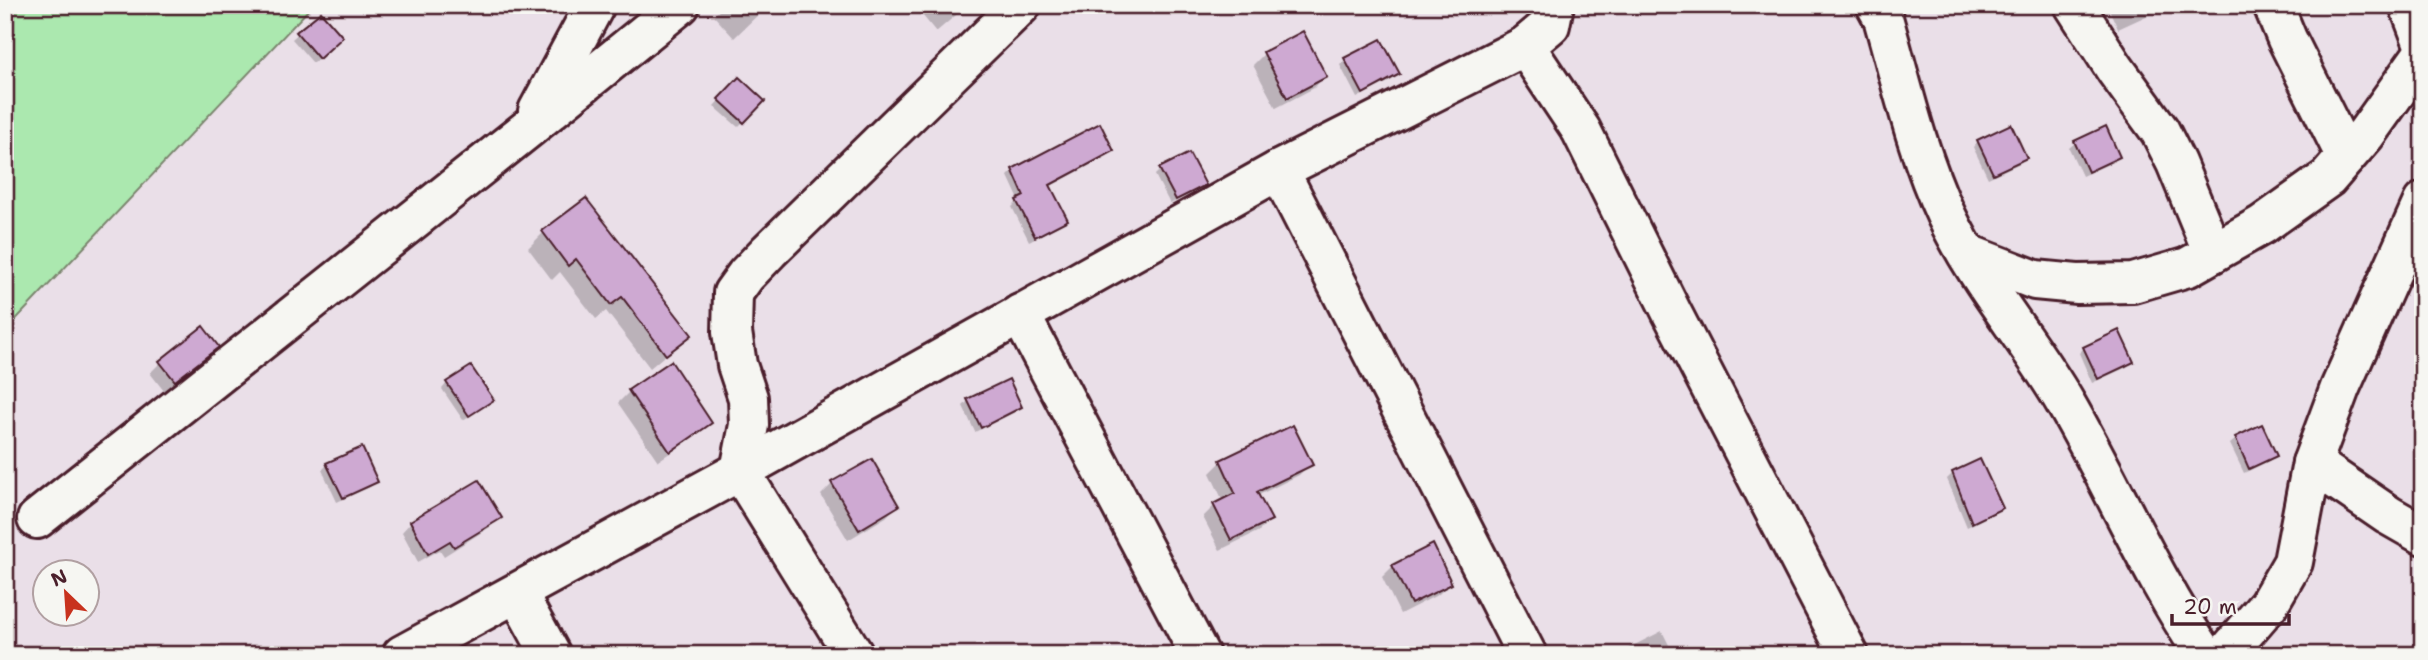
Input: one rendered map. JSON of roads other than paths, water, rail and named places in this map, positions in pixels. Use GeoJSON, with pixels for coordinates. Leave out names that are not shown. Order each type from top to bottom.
{"type":"FeatureCollection","features":[{"type":"Feature","properties":{"kind":"street"},"geometry":{"type":"LineString","coordinates":[[529,128],[595,5]]}},
{"type":"Feature","properties":{"kind":"street"},"geometry":{"type":"LineString","coordinates":[[37,519],[680,5]]}},
{"type":"Feature","properties":{"kind":"street"},"geometry":{"type":"LineString","coordinates":[[854,655],[740,471],[749,425],[748,398],[737,365],[732,332],[733,293],[769,251],[1021,5]]}},
{"type":"Feature","properties":{"kind":"street"},"geometry":{"type":"LineString","coordinates":[[402,655],[740,471],[1279,170],[1525,46],[1550,25],[1554,5]]}},
{"type":"Feature","properties":{"kind":"street"},"geometry":{"type":"LineString","coordinates":[[1877,5],[1920,150],[1947,217],[2065,403],[2167,593],[2205,655]]}},
{"type":"Feature","properties":{"kind":"street"},"geometry":{"type":"LineString","coordinates":[[2074,5],[2115,69],[2160,131],[2213,253]]}},
{"type":"Feature","properties":{"kind":"street"},"geometry":{"type":"LineString","coordinates":[[2273,5],[2346,157]]}},
{"type":"Feature","properties":{"kind":"street"},"geometry":{"type":"LineString","coordinates":[[2409,5],[2423,42]]}},
{"type":"Feature","properties":{"kind":"street"},"geometry":{"type":"LineString","coordinates":[[1525,46],[1581,130],[1672,313],[1849,655]]}},
{"type":"Feature","properties":{"kind":"street"},"geometry":{"type":"LineString","coordinates":[[1968,254],[2035,280],[2077,284],[2133,283],[2188,267],[2262,225],[2328,178],[2366,134],[2423,54]]}},
{"type":"Feature","properties":{"kind":"street"},"geometry":{"type":"LineString","coordinates":[[1279,170],[1527,655]]}},
{"type":"Feature","properties":{"kind":"street"},"geometry":{"type":"LineString","coordinates":[[2225,655],[2268,605],[2292,562],[2312,463],[2340,388],[2423,202]]}},
{"type":"Feature","properties":{"kind":"street"},"geometry":{"type":"LineString","coordinates":[[1020,314],[1200,655]]}},
{"type":"Feature","properties":{"kind":"street"},"geometry":{"type":"LineString","coordinates":[[2312,463],[2423,535]]}},
{"type":"Feature","properties":{"kind":"street"},"geometry":{"type":"LineString","coordinates":[[517,593],[551,655]]}}]}
